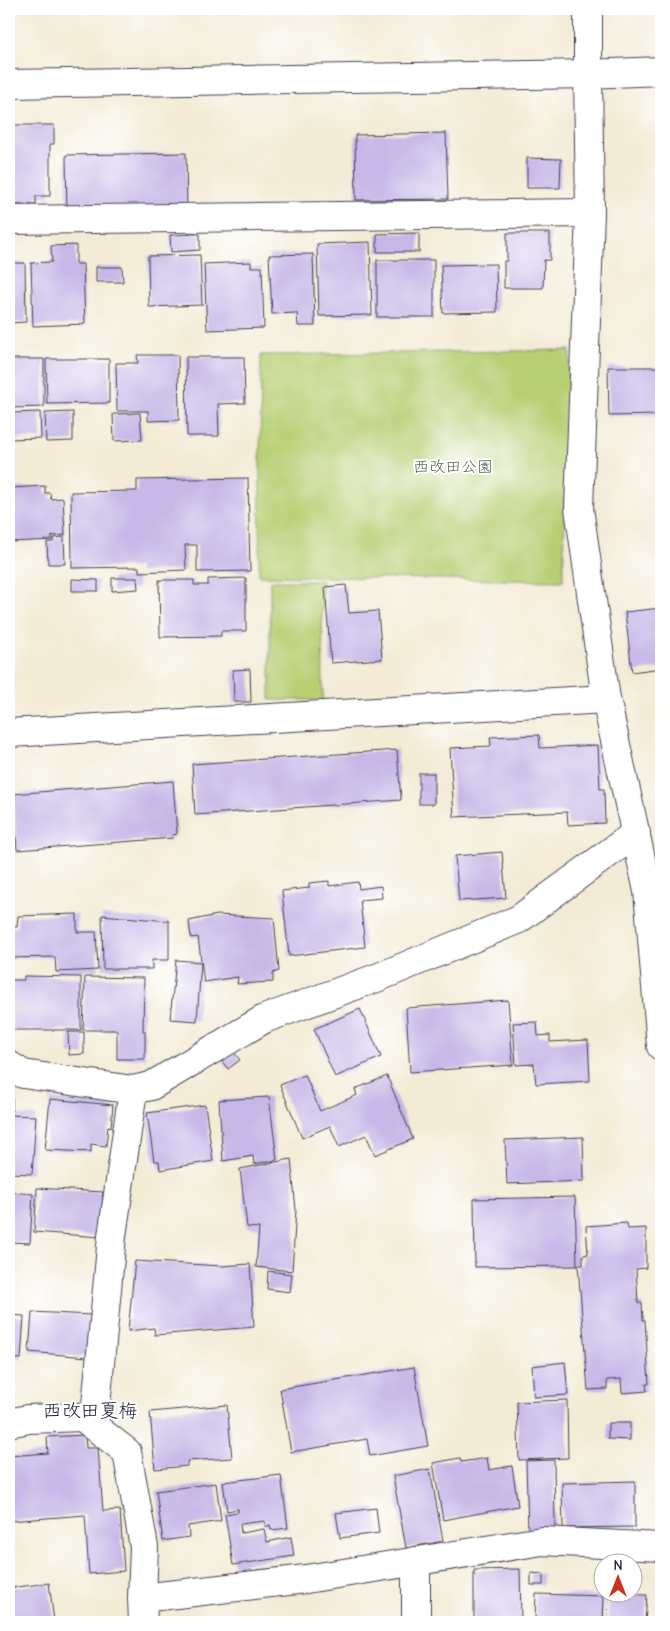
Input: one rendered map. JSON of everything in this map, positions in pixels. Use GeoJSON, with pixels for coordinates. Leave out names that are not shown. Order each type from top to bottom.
{"type":"FeatureCollection","features":[{"type":"Feature","properties":{"kind":"street"},"geometry":{"type":"LineString","coordinates":[[588,9],[590,213],[579,508],[606,699],[648,891],[661,1046]]}},
{"type":"Feature","properties":{"kind":"street"},"geometry":{"type":"LineString","coordinates":[[9,84],[588,74],[661,71]]}},
{"type":"Feature","properties":{"kind":"street"},"geometry":{"type":"LineString","coordinates":[[9,220],[590,213]]}},
{"type":"Feature","properties":{"kind":"street"},"geometry":{"type":"LineString","coordinates":[[9,732],[606,699]]}},
{"type":"Feature","properties":{"kind":"street"},"geometry":{"type":"LineString","coordinates":[[9,1065],[22,1074],[133,1090],[151,1086],[264,1019],[380,978],[519,919],[636,834]]}},
{"type":"Feature","properties":{"kind":"street"},"geometry":{"type":"LineString","coordinates":[[94,1427],[112,1236],[133,1090]]}},
{"type":"Feature","properties":{"kind":"street"},"geometry":{"type":"LineString","coordinates":[[9,1423],[28,1419],[82,1417],[127,1452],[144,1547],[143,1610],[306,1579],[542,1541],[661,1547]]}},
{"type":"Feature","properties":{"kind":"street"},"geometry":{"type":"LineString","coordinates":[[416,1561],[416,1622]]}},
{"type":"Feature","properties":{"kind":"green space","name":"西改田公園"},"geometry":{"type":"Polygon","coordinates":[[[570,350],[563,581],[259,576],[261,355],[570,350]]]}},
{"type":"Feature","properties":{"kind":"green space"},"geometry":{"type":"Polygon","coordinates":[[[270,581],[322,581],[323,700],[270,700],[270,581]]]}},
{"type":"Feature","properties":{"kind":"building"},"geometry":{"type":"Polygon","coordinates":[[[9,125],[54,125],[54,144],[50,144],[50,196],[36,196],[36,205],[9,205],[9,125]]]}},
{"type":"Feature","properties":{"kind":"building"},"geometry":{"type":"Polygon","coordinates":[[[446,133],[448,199],[356,200],[355,135],[446,133]]]}},
{"type":"Feature","properties":{"kind":"building"},"geometry":{"type":"Polygon","coordinates":[[[186,153],[187,211],[67,213],[66,155],[186,153]]]}},
{"type":"Feature","properties":{"kind":"building"},"geometry":{"type":"Polygon","coordinates":[[[527,158],[561,159],[560,188],[527,188],[527,158]]]}},
{"type":"Feature","properties":{"kind":"building"},"geometry":{"type":"Polygon","coordinates":[[[419,233],[419,252],[377,252],[377,234],[419,233]]]}},
{"type":"Feature","properties":{"kind":"building"},"geometry":{"type":"Polygon","coordinates":[[[507,233],[550,233],[550,260],[544,260],[543,288],[504,288],[504,261],[507,261],[507,233]]]}},
{"type":"Feature","properties":{"kind":"building"},"geometry":{"type":"Polygon","coordinates":[[[200,234],[200,250],[171,252],[170,235],[200,234]]]}},
{"type":"Feature","properties":{"kind":"building"},"geometry":{"type":"Polygon","coordinates":[[[370,242],[372,315],[319,316],[317,244],[370,242]]]}},
{"type":"Feature","properties":{"kind":"building"},"geometry":{"type":"Polygon","coordinates":[[[76,245],[76,264],[83,264],[85,324],[33,326],[31,263],[52,262],[51,246],[76,245]]]}},
{"type":"Feature","properties":{"kind":"building"},"geometry":{"type":"Polygon","coordinates":[[[9,249],[11,263],[25,263],[26,322],[9,323],[9,249]]]}},
{"type":"Feature","properties":{"kind":"building"},"geometry":{"type":"Polygon","coordinates":[[[313,254],[315,326],[298,326],[297,313],[272,314],[269,255],[313,254]]]}},
{"type":"Feature","properties":{"kind":"building"},"geometry":{"type":"Polygon","coordinates":[[[200,255],[202,305],[149,307],[148,256],[200,255]]]}},
{"type":"Feature","properties":{"kind":"building"},"geometry":{"type":"Polygon","coordinates":[[[377,260],[434,260],[434,317],[377,317],[377,260]]]}},
{"type":"Feature","properties":{"kind":"building"},"geometry":{"type":"Polygon","coordinates":[[[251,262],[251,267],[262,267],[264,328],[207,330],[204,264],[251,262]]]}},
{"type":"Feature","properties":{"kind":"building"},"geometry":{"type":"Polygon","coordinates":[[[496,264],[497,312],[443,313],[441,265],[496,264]]]}},
{"type":"Feature","properties":{"kind":"building"},"geometry":{"type":"Polygon","coordinates":[[[96,267],[122,267],[123,282],[96,282],[96,267]]]}},
{"type":"Feature","properties":{"kind":"building"},"geometry":{"type":"Polygon","coordinates":[[[137,355],[178,355],[179,420],[148,421],[148,411],[117,411],[116,363],[138,363],[137,355]]]}},
{"type":"Feature","properties":{"kind":"building"},"geometry":{"type":"Polygon","coordinates":[[[186,357],[244,357],[245,403],[218,404],[219,436],[187,436],[186,357]]]}},
{"type":"Feature","properties":{"kind":"building"},"geometry":{"type":"Polygon","coordinates":[[[9,359],[44,359],[44,407],[9,408],[9,359]]]}},
{"type":"Feature","properties":{"kind":"building"},"geometry":{"type":"Polygon","coordinates":[[[46,359],[109,359],[109,403],[47,404],[46,359]]]}},
{"type":"Feature","properties":{"kind":"building"},"geometry":{"type":"Polygon","coordinates":[[[608,367],[661,367],[661,415],[609,416],[608,367]]]}},
{"type":"Feature","properties":{"kind":"building"},"geometry":{"type":"Polygon","coordinates":[[[40,412],[41,438],[10,439],[9,413],[40,412]]]}},
{"type":"Feature","properties":{"kind":"building"},"geometry":{"type":"Polygon","coordinates":[[[73,412],[73,441],[46,442],[45,413],[73,412]]]}},
{"type":"Feature","properties":{"kind":"building"},"geometry":{"type":"Polygon","coordinates":[[[140,413],[142,440],[114,441],[113,414],[140,413]]]}},
{"type":"Feature","properties":{"kind":"building"},"geometry":{"type":"Polygon","coordinates":[[[248,478],[250,571],[197,572],[197,545],[185,545],[186,570],[139,572],[139,567],[72,568],[71,492],[137,491],[137,480],[248,478]]]}},
{"type":"Feature","properties":{"kind":"building"},"geometry":{"type":"Polygon","coordinates":[[[45,486],[45,493],[50,493],[51,499],[63,498],[65,535],[52,536],[52,540],[9,542],[9,488],[45,486]]]}},
{"type":"Feature","properties":{"kind":"building"},"geometry":{"type":"Polygon","coordinates":[[[64,537],[65,564],[48,564],[47,542],[53,542],[54,538],[64,537]]]}},
{"type":"Feature","properties":{"kind":"building"},"geometry":{"type":"Polygon","coordinates":[[[112,578],[137,578],[138,589],[112,591],[112,578]]]}},
{"type":"Feature","properties":{"kind":"building"},"geometry":{"type":"Polygon","coordinates":[[[246,578],[246,631],[221,631],[221,636],[160,637],[159,580],[194,580],[194,585],[208,585],[208,579],[246,578]]]}},
{"type":"Feature","properties":{"kind":"building"},"geometry":{"type":"Polygon","coordinates":[[[72,579],[98,580],[98,591],[72,591],[72,579]]]}},
{"type":"Feature","properties":{"kind":"building"},"geometry":{"type":"Polygon","coordinates":[[[346,585],[349,613],[378,611],[382,659],[331,663],[325,587],[346,585]]]}},
{"type":"Feature","properties":{"kind":"building"},"geometry":{"type":"Polygon","coordinates":[[[661,608],[661,668],[632,672],[625,612],[661,608]]]}},
{"type":"Feature","properties":{"kind":"building"},"geometry":{"type":"Polygon","coordinates":[[[250,669],[251,702],[234,702],[233,670],[250,669]]]}},
{"type":"Feature","properties":{"kind":"building"},"geometry":{"type":"Polygon","coordinates":[[[539,735],[540,748],[598,745],[600,789],[604,789],[605,823],[568,825],[567,812],[454,817],[450,748],[491,746],[490,737],[539,735]]]}},
{"type":"Feature","properties":{"kind":"building"},"geometry":{"type":"Polygon","coordinates":[[[397,750],[401,800],[195,815],[192,764],[397,750]]]}},
{"type":"Feature","properties":{"kind":"building"},"geometry":{"type":"Polygon","coordinates":[[[419,773],[434,773],[434,804],[419,804],[419,773]]]}},
{"type":"Feature","properties":{"kind":"building"},"geometry":{"type":"Polygon","coordinates":[[[173,781],[177,834],[172,835],[173,838],[17,850],[13,794],[173,781]]]}},
{"type":"Feature","properties":{"kind":"building"},"geometry":{"type":"Polygon","coordinates":[[[502,852],[506,898],[459,901],[455,856],[502,852]]]}},
{"type":"Feature","properties":{"kind":"building"},"geometry":{"type":"Polygon","coordinates":[[[329,881],[329,886],[358,882],[359,889],[381,886],[382,898],[360,900],[365,947],[289,956],[282,891],[309,888],[309,883],[329,881]]]}},
{"type":"Feature","properties":{"kind":"building"},"geometry":{"type":"Polygon","coordinates":[[[77,914],[77,932],[96,932],[98,970],[56,972],[55,957],[9,958],[9,927],[17,927],[18,916],[77,914]]]}},
{"type":"Feature","properties":{"kind":"building"},"geometry":{"type":"Polygon","coordinates":[[[102,915],[169,921],[169,960],[152,960],[152,969],[103,969],[102,915]]]}},
{"type":"Feature","properties":{"kind":"building"},"geometry":{"type":"Polygon","coordinates":[[[217,915],[274,918],[279,971],[273,973],[273,982],[237,984],[238,977],[204,982],[198,937],[191,938],[189,921],[217,915]]]}},
{"type":"Feature","properties":{"kind":"building"},"geometry":{"type":"Polygon","coordinates":[[[176,960],[201,962],[197,1021],[170,1019],[176,960]]]}},
{"type":"Feature","properties":{"kind":"building"},"geometry":{"type":"Polygon","coordinates":[[[24,976],[81,977],[81,1030],[12,1030],[10,980],[24,980],[24,976]]]}},
{"type":"Feature","properties":{"kind":"building"},"geometry":{"type":"Polygon","coordinates":[[[85,977],[144,978],[143,1031],[145,1031],[145,1059],[117,1059],[117,1030],[83,1030],[85,977]]]}},
{"type":"Feature","properties":{"kind":"building"},"geometry":{"type":"Polygon","coordinates":[[[508,1000],[513,1065],[410,1072],[406,1008],[508,1000]]]}},
{"type":"Feature","properties":{"kind":"building"},"geometry":{"type":"Polygon","coordinates":[[[360,1009],[381,1057],[335,1077],[314,1029],[360,1009]]]}},
{"type":"Feature","properties":{"kind":"building"},"geometry":{"type":"Polygon","coordinates":[[[537,1022],[538,1036],[550,1035],[550,1042],[588,1040],[590,1081],[536,1084],[534,1064],[516,1065],[513,1023],[537,1022]]]}},
{"type":"Feature","properties":{"kind":"building"},"geometry":{"type":"Polygon","coordinates":[[[68,1032],[84,1032],[84,1054],[69,1055],[68,1032]]]}},
{"type":"Feature","properties":{"kind":"building"},"geometry":{"type":"Polygon","coordinates":[[[232,1050],[240,1060],[228,1069],[220,1059],[232,1050]]]}},
{"type":"Feature","properties":{"kind":"building"},"geometry":{"type":"Polygon","coordinates":[[[305,1075],[320,1111],[357,1095],[355,1089],[387,1076],[413,1139],[375,1155],[366,1135],[339,1147],[330,1126],[302,1138],[280,1085],[305,1075]]]}},
{"type":"Feature","properties":{"kind":"building"},"geometry":{"type":"Polygon","coordinates":[[[9,1088],[13,1088],[12,1111],[9,1111],[9,1088]]]}},
{"type":"Feature","properties":{"kind":"building"},"geometry":{"type":"Polygon","coordinates":[[[269,1097],[277,1160],[254,1164],[253,1156],[223,1161],[219,1100],[269,1097]]]}},
{"type":"Feature","properties":{"kind":"building"},"geometry":{"type":"Polygon","coordinates":[[[50,1099],[113,1105],[111,1127],[108,1126],[106,1146],[91,1144],[91,1152],[45,1150],[50,1099]]]}},
{"type":"Feature","properties":{"kind":"building"},"geometry":{"type":"Polygon","coordinates":[[[205,1105],[213,1161],[160,1170],[159,1161],[154,1161],[147,1113],[205,1105]]]}},
{"type":"Feature","properties":{"kind":"building"},"geometry":{"type":"Polygon","coordinates":[[[9,1115],[36,1116],[32,1174],[9,1173],[9,1115]]]}},
{"type":"Feature","properties":{"kind":"building"},"geometry":{"type":"Polygon","coordinates":[[[583,1137],[584,1181],[507,1184],[505,1140],[583,1137]]]}},
{"type":"Feature","properties":{"kind":"building"},"geometry":{"type":"Polygon","coordinates":[[[291,1159],[296,1210],[292,1271],[256,1267],[259,1228],[247,1227],[240,1169],[291,1159]]]}},
{"type":"Feature","properties":{"kind":"building"},"geometry":{"type":"Polygon","coordinates":[[[37,1188],[103,1192],[100,1237],[34,1232],[37,1188]]]}},
{"type":"Feature","properties":{"kind":"building"},"geometry":{"type":"Polygon","coordinates":[[[9,1192],[33,1194],[30,1243],[9,1242],[9,1192]]]}},
{"type":"Feature","properties":{"kind":"building"},"geometry":{"type":"Polygon","coordinates":[[[575,1197],[577,1266],[475,1267],[474,1199],[575,1197]]]}},
{"type":"Feature","properties":{"kind":"building"},"geometry":{"type":"Polygon","coordinates":[[[627,1223],[628,1229],[646,1228],[646,1268],[636,1269],[638,1303],[642,1303],[643,1320],[645,1320],[649,1384],[646,1384],[647,1391],[622,1393],[621,1379],[607,1380],[607,1389],[588,1390],[578,1265],[583,1265],[583,1255],[588,1254],[586,1226],[627,1223]]]}},
{"type":"Feature","properties":{"kind":"building"},"geometry":{"type":"Polygon","coordinates":[[[135,1261],[222,1266],[250,1264],[254,1327],[155,1335],[154,1328],[128,1331],[135,1261]]]}},
{"type":"Feature","properties":{"kind":"building"},"geometry":{"type":"Polygon","coordinates":[[[268,1271],[292,1274],[290,1292],[267,1289],[268,1271]]]}},
{"type":"Feature","properties":{"kind":"building"},"geometry":{"type":"Polygon","coordinates":[[[32,1312],[91,1315],[87,1357],[29,1352],[32,1312]]]}},
{"type":"Feature","properties":{"kind":"building"},"geometry":{"type":"Polygon","coordinates":[[[9,1315],[24,1316],[21,1359],[9,1358],[9,1315]]]}},
{"type":"Feature","properties":{"kind":"building"},"geometry":{"type":"Polygon","coordinates":[[[565,1362],[568,1395],[534,1397],[532,1366],[565,1362]]]}},
{"type":"Feature","properties":{"kind":"building"},"geometry":{"type":"Polygon","coordinates":[[[414,1367],[428,1446],[370,1456],[367,1439],[291,1452],[280,1389],[414,1367]]]}},
{"type":"Feature","properties":{"kind":"building"},"geometry":{"type":"Polygon","coordinates":[[[567,1400],[568,1458],[519,1460],[517,1402],[567,1400]]]}},
{"type":"Feature","properties":{"kind":"building"},"geometry":{"type":"Polygon","coordinates":[[[227,1405],[232,1458],[187,1461],[187,1466],[155,1469],[150,1412],[227,1405]]]}},
{"type":"Feature","properties":{"kind":"building"},"geometry":{"type":"Polygon","coordinates":[[[608,1423],[630,1423],[630,1440],[608,1439],[608,1423]]]}},
{"type":"Feature","properties":{"kind":"building"},"geometry":{"type":"Polygon","coordinates":[[[85,1435],[86,1448],[98,1448],[103,1511],[120,1510],[124,1571],[89,1574],[85,1515],[9,1521],[9,1456],[48,1453],[47,1437],[85,1435]]]}},
{"type":"Feature","properties":{"kind":"building"},"geometry":{"type":"Polygon","coordinates":[[[460,1458],[461,1462],[487,1458],[489,1470],[512,1466],[518,1506],[443,1520],[433,1463],[460,1458]]]}},
{"type":"Feature","properties":{"kind":"building"},"geometry":{"type":"Polygon","coordinates":[[[554,1460],[555,1529],[528,1530],[526,1461],[554,1460]]]}},
{"type":"Feature","properties":{"kind":"building"},"geometry":{"type":"Polygon","coordinates":[[[430,1469],[443,1541],[406,1548],[393,1476],[430,1469]]]}},
{"type":"Feature","properties":{"kind":"building"},"geometry":{"type":"Polygon","coordinates":[[[281,1475],[288,1528],[271,1530],[270,1525],[265,1527],[265,1521],[240,1524],[241,1533],[264,1529],[267,1542],[291,1537],[294,1556],[233,1565],[225,1514],[238,1512],[238,1509],[227,1511],[223,1482],[281,1475]]]}},
{"type":"Feature","properties":{"kind":"building"},"geometry":{"type":"Polygon","coordinates":[[[635,1481],[635,1527],[563,1528],[562,1483],[635,1481]]]}},
{"type":"Feature","properties":{"kind":"building"},"geometry":{"type":"Polygon","coordinates":[[[216,1483],[221,1521],[188,1526],[189,1537],[163,1541],[156,1491],[216,1483]]]}},
{"type":"Feature","properties":{"kind":"building"},"geometry":{"type":"Polygon","coordinates":[[[376,1508],[379,1533],[340,1538],[336,1513],[376,1508]]]}},
{"type":"Feature","properties":{"kind":"building"},"geometry":{"type":"Polygon","coordinates":[[[520,1569],[521,1622],[474,1622],[474,1570],[520,1569]]]}},
{"type":"Feature","properties":{"kind":"building"},"geometry":{"type":"Polygon","coordinates":[[[531,1573],[543,1574],[543,1585],[531,1585],[531,1573]]]}},
{"type":"Feature","properties":{"kind":"building"},"geometry":{"type":"Polygon","coordinates":[[[49,1583],[54,1621],[9,1622],[9,1588],[49,1583]]]}},
{"type":"Feature","properties":{"kind":"building"},"geometry":{"type":"Polygon","coordinates":[[[536,1594],[592,1596],[592,1604],[604,1604],[603,1622],[535,1620],[536,1594]]]}},
{"type":"Feature","properties":{"kind":"building"},"geometry":{"type":"Polygon","coordinates":[[[642,1595],[647,1595],[645,1622],[608,1622],[609,1604],[642,1604],[642,1595]]]}},
{"type":"Feature","properties":{"kind":"district","name":"西改田夏梅"},"geometry":{"type":"Point","coordinates":[90,1410]}}]}
